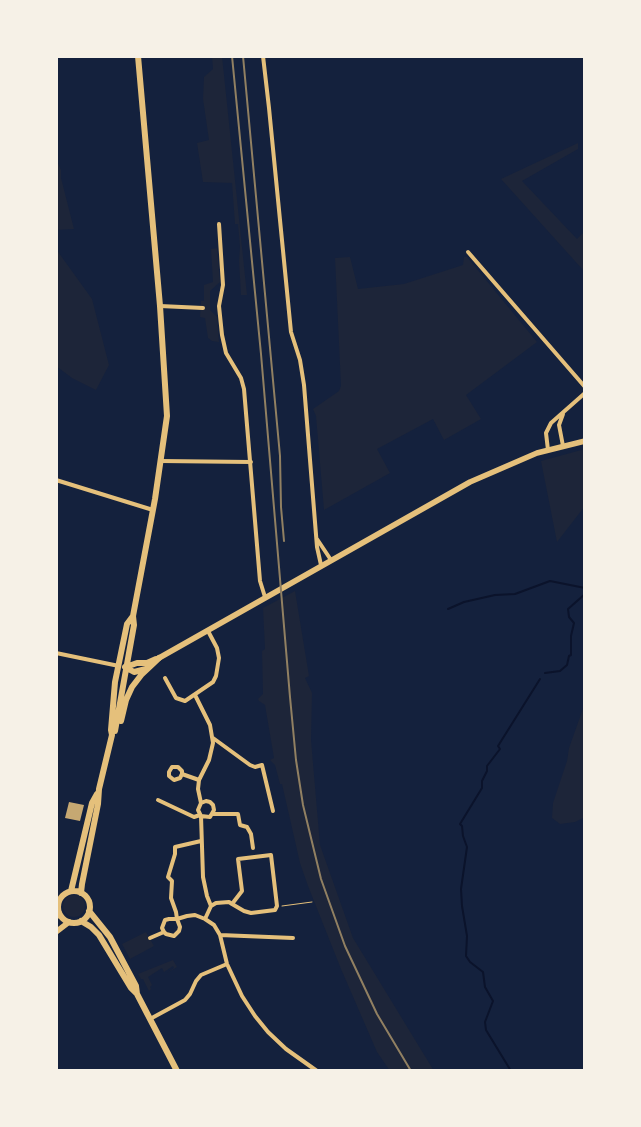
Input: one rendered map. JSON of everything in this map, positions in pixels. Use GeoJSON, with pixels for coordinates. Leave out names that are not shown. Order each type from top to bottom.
{"type":"FeatureCollection","features":[{"type":"Feature","properties":{"kind":"main road"},"geometry":{"type":"LineString","coordinates":[[81,893],[98,804],[99,789],[113,733],[128,624],[133,616],[153,510],[167,416],[160,306],[138,56]]}},
{"type":"Feature","properties":{"kind":"main road"},"geometry":{"type":"LineString","coordinates":[[122,666],[147,663],[159,658],[470,482],[548,450],[585,441]]}},
{"type":"Feature","properties":{"kind":"main road"},"geometry":{"type":"LineString","coordinates":[[113,733],[120,726],[126,700],[131,690],[147,669],[159,658]]}},
{"type":"Feature","properties":{"kind":"main road"},"geometry":{"type":"LineString","coordinates":[[122,666],[134,672],[147,669]]}},
{"type":"Feature","properties":{"kind":"main road"},"geometry":{"type":"LineString","coordinates":[[71,891],[92,803],[99,789]]}},
{"type":"Feature","properties":{"kind":"main road"},"geometry":{"type":"LineString","coordinates":[[69,922],[58,915],[57,903],[64,894],[71,891],[81,893],[89,902],[89,911],[81,921]]}},
{"type":"Feature","properties":{"kind":"main road"},"geometry":{"type":"LineString","coordinates":[[89,911],[110,937],[136,986],[137,994]]}},
{"type":"Feature","properties":{"kind":"main road"},"geometry":{"type":"LineString","coordinates":[[56,932],[69,922],[81,921],[91,927],[98,935],[131,988],[137,994],[177,1071]]}},
{"type":"Feature","properties":{"kind":"street"},"geometry":{"type":"LineString","coordinates":[[263,56],[291,332],[300,360],[304,385],[317,551],[321,565]]}},
{"type":"Feature","properties":{"kind":"street"},"geometry":{"type":"LineString","coordinates":[[219,224],[223,285],[219,306],[226,354],[241,378],[244,389],[260,581],[265,597]]}},
{"type":"Feature","properties":{"kind":"street"},"geometry":{"type":"LineString","coordinates":[[468,252],[585,387]]}},
{"type":"Feature","properties":{"kind":"street"},"geometry":{"type":"LineString","coordinates":[[160,306],[203,308]]}},
{"type":"Feature","properties":{"kind":"street"},"geometry":{"type":"LineString","coordinates":[[548,450],[546,438],[548,428],[554,419],[585,393]]}},
{"type":"Feature","properties":{"kind":"street"},"geometry":{"type":"LineString","coordinates":[[562,446],[559,425],[560,418],[565,410]]}},
{"type":"Feature","properties":{"kind":"street"},"geometry":{"type":"LineString","coordinates":[[161,461],[251,462]]}},
{"type":"Feature","properties":{"kind":"street"},"geometry":{"type":"LineString","coordinates":[[56,480],[153,510]]}},
{"type":"Feature","properties":{"kind":"street"},"geometry":{"type":"LineString","coordinates":[[317,539],[331,560]]}},
{"type":"Feature","properties":{"kind":"street"},"geometry":{"type":"LineString","coordinates":[[165,678],[176,698],[185,701],[212,682],[219,667],[219,658],[218,648],[208,631]]}},
{"type":"Feature","properties":{"kind":"street"},"geometry":{"type":"LineString","coordinates":[[56,653],[122,666]]}},
{"type":"Feature","properties":{"kind":"street"},"geometry":{"type":"LineString","coordinates":[[195,695],[210,725],[213,738],[212,752],[198,789],[201,803],[198,810],[201,816],[204,880],[211,906]]}},
{"type":"Feature","properties":{"kind":"street"},"geometry":{"type":"LineString","coordinates":[[213,738],[250,766],[262,765],[273,811]]}},
{"type":"Feature","properties":{"kind":"street"},"geometry":{"type":"LineString","coordinates":[[182,774],[200,780]]}},
{"type":"Feature","properties":{"kind":"street"},"geometry":{"type":"LineString","coordinates":[[158,800],[194,816],[207,818],[213,814],[238,814],[240,825],[247,827],[251,834],[253,848]]}},
{"type":"Feature","properties":{"kind":"street"},"geometry":{"type":"LineString","coordinates":[[201,803],[206,801],[212,803],[214,808],[213,814]]}},
{"type":"Feature","properties":{"kind":"street"},"geometry":{"type":"LineString","coordinates":[[201,841],[175,847],[175,854],[168,877],[172,881],[171,898],[178,919],[180,927],[177,934],[170,936],[164,932],[162,928],[165,920],[169,918],[178,919],[195,915],[214,925],[220,935],[228,964],[242,996],[268,1032],[286,1049],[317,1071]]}},
{"type":"Feature","properties":{"kind":"street"},"geometry":{"type":"LineString","coordinates":[[205,919],[211,906],[216,903],[229,902],[232,904],[244,911],[251,913],[275,910],[277,906],[271,855],[238,859],[242,891],[232,904]]}},
{"type":"Feature","properties":{"kind":"street"},"geometry":{"type":"LineString","coordinates":[[150,938],[164,932]]}},
{"type":"Feature","properties":{"kind":"street"},"geometry":{"type":"LineString","coordinates":[[220,935],[293,938]]}},
{"type":"Feature","properties":{"kind":"street"},"geometry":{"type":"LineString","coordinates":[[150,1019],[185,1000],[201,975],[228,964]]}},
{"type":"Feature","properties":{"kind":"path"},"geometry":{"type":"LineString","coordinates":[[277,906],[312,902]]}},
{"type":"Feature","properties":{"kind":"shaded area"},"geometry":{"type":"Polygon","coordinates":[[[212,56],[222,56],[247,295],[241,295],[240,247],[238,224],[235,224],[232,183],[203,182],[197,143],[209,140],[203,99],[204,77],[213,69],[212,56]]]}},
{"type":"Feature","properties":{"kind":"shaded area"},"geometry":{"type":"Polygon","coordinates":[[[578,143],[578,149],[522,181],[577,239],[585,231],[585,268],[583,270],[501,179],[578,143]]]}},
{"type":"Feature","properties":{"kind":"shaded area"},"geometry":{"type":"Polygon","coordinates":[[[56,159],[61,170],[61,178],[74,229],[56,230],[56,159]]]}},
{"type":"Feature","properties":{"kind":"shaded area"},"geometry":{"type":"Polygon","coordinates":[[[217,248],[220,282],[210,291],[210,310],[217,317],[219,342],[208,338],[205,318],[200,317],[201,301],[204,301],[204,285],[213,282],[211,249],[217,248]]]}},
{"type":"Feature","properties":{"kind":"shaded area"},"geometry":{"type":"Polygon","coordinates":[[[56,249],[92,299],[109,365],[96,390],[72,378],[56,366],[56,249]]]}},
{"type":"Feature","properties":{"kind":"shaded area"},"geometry":{"type":"Polygon","coordinates":[[[350,257],[358,289],[404,284],[463,265],[464,257],[467,257],[537,342],[466,395],[481,419],[444,440],[433,419],[377,449],[390,473],[324,510],[316,416],[313,409],[339,391],[341,386],[335,258],[350,257]]]}},
{"type":"Feature","properties":{"kind":"shaded area"},"geometry":{"type":"Polygon","coordinates":[[[585,449],[585,506],[557,542],[541,461],[585,449]]]}},
{"type":"Feature","properties":{"kind":"shaded area"},"geometry":{"type":"Polygon","coordinates":[[[295,591],[309,676],[305,678],[312,693],[311,740],[320,845],[353,938],[434,1071],[390,1071],[377,1052],[308,886],[300,863],[282,784],[280,784],[275,765],[270,760],[274,758],[265,705],[258,699],[263,694],[262,651],[265,649],[263,608],[295,591]]]}},
{"type":"Feature","properties":{"kind":"shaded area"},"geometry":{"type":"Polygon","coordinates":[[[585,703],[585,817],[575,822],[560,824],[552,818],[553,803],[567,761],[569,748],[585,703]]]}},
{"type":"Feature","properties":{"kind":"shaded area"},"geometry":{"type":"Polygon","coordinates":[[[74,895],[82,898],[85,906],[82,914],[74,917],[66,914],[63,906],[66,898],[74,895]]]}},
{"type":"Feature","properties":{"kind":"shaded area"},"geometry":{"type":"Polygon","coordinates":[[[146,932],[154,946],[130,959],[122,944],[146,932]]]}},
{"type":"Feature","properties":{"kind":"shaded area"},"geometry":{"type":"Polygon","coordinates":[[[173,960],[177,967],[167,973],[174,968],[173,966],[164,972],[162,968],[148,977],[152,985],[149,991],[138,974],[173,960]]]}},
{"type":"Feature","properties":{"kind":"building"},"geometry":{"type":"Polygon","coordinates":[[[69,802],[84,805],[80,821],[65,818],[69,802]]]}},
{"type":"Feature","properties":{"kind":"waterway"},"geometry":{"type":"LineString","coordinates":[[448,609],[464,602],[495,595],[515,594],[550,581],[585,588]]}},
{"type":"Feature","properties":{"kind":"waterway"},"geometry":{"type":"LineString","coordinates":[[545,673],[560,671],[567,665],[571,655],[571,636],[574,623],[569,617],[568,609],[585,594]]}},
{"type":"Feature","properties":{"kind":"waterway"},"geometry":{"type":"LineString","coordinates":[[511,1071],[486,1030],[485,1022],[493,1001],[485,987],[483,972],[470,962],[466,956],[467,936],[461,889],[467,847],[460,824],[482,788],[482,781],[487,771],[487,766],[500,749],[498,746],[540,679]]}},
{"type":"Feature","properties":{"kind":"railway"},"geometry":{"type":"LineString","coordinates":[[232,56],[261,354],[290,697],[296,760],[303,805],[321,879],[345,946],[377,1014],[411,1071]]}},
{"type":"Feature","properties":{"kind":"railway"},"geometry":{"type":"LineString","coordinates":[[243,56],[280,456],[284,541]]}}]}
